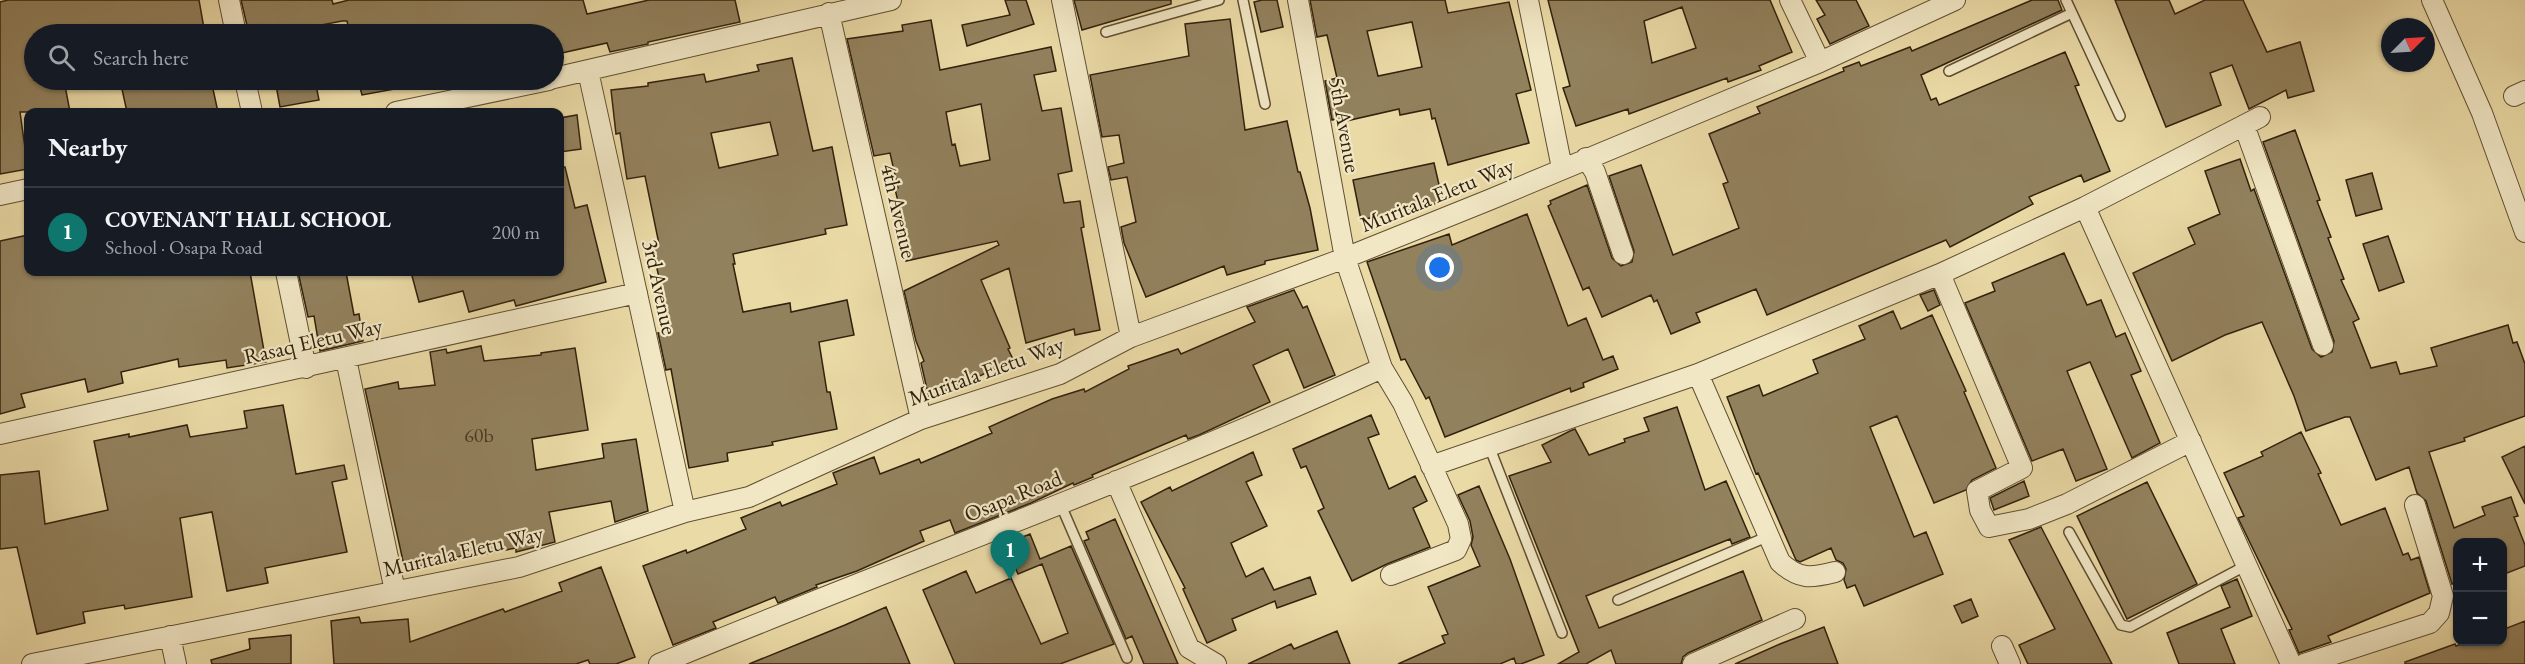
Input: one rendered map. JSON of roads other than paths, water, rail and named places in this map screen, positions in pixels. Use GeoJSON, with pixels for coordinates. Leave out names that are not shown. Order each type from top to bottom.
{"type":"FeatureCollection","features":[{"type":"Feature","properties":{"kind":"street"},"geometry":{"type":"LineString","coordinates":[[229,0],[234,24]]}},
{"type":"Feature","properties":{"kind":"street"},"geometry":{"type":"LineString","coordinates":[[564,76],[891,0]]}},
{"type":"Feature","properties":{"kind":"street"},"geometry":{"type":"LineString","coordinates":[[1062,0],[1131,337]]}},
{"type":"Feature","properties":{"kind":"street","name":"5th Avenue"},"geometry":{"type":"LineString","coordinates":[[1298,0],[1346,258],[1382,368],[1403,403],[1458,524],[1461,538],[1456,550],[1391,575]]}},
{"type":"Feature","properties":{"kind":"street"},"geometry":{"type":"LineString","coordinates":[[1528,0],[1562,168]]}},
{"type":"Feature","properties":{"kind":"street"},"geometry":{"type":"LineString","coordinates":[[1790,0],[1820,62]]}},
{"type":"Feature","properties":{"kind":"street","name":"Muritala Eletu Way"},"geometry":{"type":"LineString","coordinates":[[32,664],[519,567],[685,512],[749,497],[921,418],[1060,374],[1131,337],[1346,258],[1820,62],[1955,0]]}},
{"type":"Feature","properties":{"kind":"street"},"geometry":{"type":"LineString","coordinates":[[2432,0],[2482,113],[2525,232]]}},
{"type":"Feature","properties":{"kind":"street","name":"4th Avenue"},"geometry":{"type":"LineString","coordinates":[[830,14],[921,418]]}},
{"type":"Feature","properties":{"kind":"street","name":"3rd Avenue"},"geometry":{"type":"LineString","coordinates":[[588,71],[685,512]]}},
{"type":"Feature","properties":{"kind":"street"},"geometry":{"type":"LineString","coordinates":[[248,90],[251,108]]}},
{"type":"Feature","properties":{"kind":"street"},"geometry":{"type":"LineString","coordinates":[[415,108],[501,90]]}},
{"type":"Feature","properties":{"kind":"street"},"geometry":{"type":"LineString","coordinates":[[1431,466],[1698,374],[1940,274],[2085,207],[2252,121],[2323,345]]}},
{"type":"Feature","properties":{"kind":"street"},"geometry":{"type":"LineString","coordinates":[[1586,158],[1595,172],[1623,254]]}},
{"type":"Feature","properties":{"kind":"street"},"geometry":{"type":"LineString","coordinates":[[0,195],[24,190]]}},
{"type":"Feature","properties":{"kind":"street"},"geometry":{"type":"LineString","coordinates":[[2085,207],[2291,664]]}},
{"type":"Feature","properties":{"kind":"street"},"geometry":{"type":"LineString","coordinates":[[1940,274],[2022,468],[1977,491],[1980,510],[1989,527],[2029,519],[2067,504],[2191,441]]}},
{"type":"Feature","properties":{"kind":"street"},"geometry":{"type":"LineString","coordinates":[[287,276],[306,368]]}},
{"type":"Feature","properties":{"kind":"street","name":"Rasaq Eletu Way"},"geometry":{"type":"LineString","coordinates":[[0,434],[637,293]]}},
{"type":"Feature","properties":{"kind":"street"},"geometry":{"type":"LineString","coordinates":[[346,359],[395,591]]}},
{"type":"Feature","properties":{"kind":"street","name":"Osapa Road"},"geometry":{"type":"LineString","coordinates":[[660,664],[1266,421],[1382,368]]}},
{"type":"Feature","properties":{"kind":"street"},"geometry":{"type":"LineString","coordinates":[[1698,374],[1780,562],[1792,574],[1819,576],[1835,572]]}},
{"type":"Feature","properties":{"kind":"street"},"geometry":{"type":"LineString","coordinates":[[1116,481],[1189,648],[1216,664]]}},
{"type":"Feature","properties":{"kind":"street"},"geometry":{"type":"LineString","coordinates":[[2304,664],[2430,623],[2439,613],[2443,596],[2415,505]]}},
{"type":"Feature","properties":{"kind":"street"},"geometry":{"type":"LineString","coordinates":[[1693,664],[1795,619]]}},
{"type":"Feature","properties":{"kind":"street"},"geometry":{"type":"LineString","coordinates":[[170,636],[177,664]]}},
{"type":"Feature","properties":{"kind":"street"},"geometry":{"type":"LineString","coordinates":[[2002,646],[2010,664]]}},
{"type":"Feature","properties":{"kind":"lane"},"geometry":{"type":"LineString","coordinates":[[1106,32],[1219,0]]}},
{"type":"Feature","properties":{"kind":"lane"},"geometry":{"type":"LineString","coordinates":[[1243,0],[1264,104]]}},
{"type":"Feature","properties":{"kind":"lane"},"geometry":{"type":"LineString","coordinates":[[2066,0],[2120,116]]}},
{"type":"Feature","properties":{"kind":"lane"},"geometry":{"type":"LineString","coordinates":[[1949,71],[2072,13]]}},
{"type":"Feature","properties":{"kind":"lane"},"geometry":{"type":"LineString","coordinates":[[1489,446],[1562,633]]}},
{"type":"Feature","properties":{"kind":"lane"},"geometry":{"type":"LineString","coordinates":[[1060,503],[1127,658]]}},
{"type":"Feature","properties":{"kind":"lane"},"geometry":{"type":"LineString","coordinates":[[2069,532],[2121,625],[2130,627],[2247,565]]}},
{"type":"Feature","properties":{"kind":"lane"},"geometry":{"type":"LineString","coordinates":[[1618,600],[1769,536]]}},
{"type":"Feature","properties":{"kind":"place","name":"COVENANT HALL SCHOOL"},"geometry":{"type":"Point","coordinates":[1010,580]}}]}
